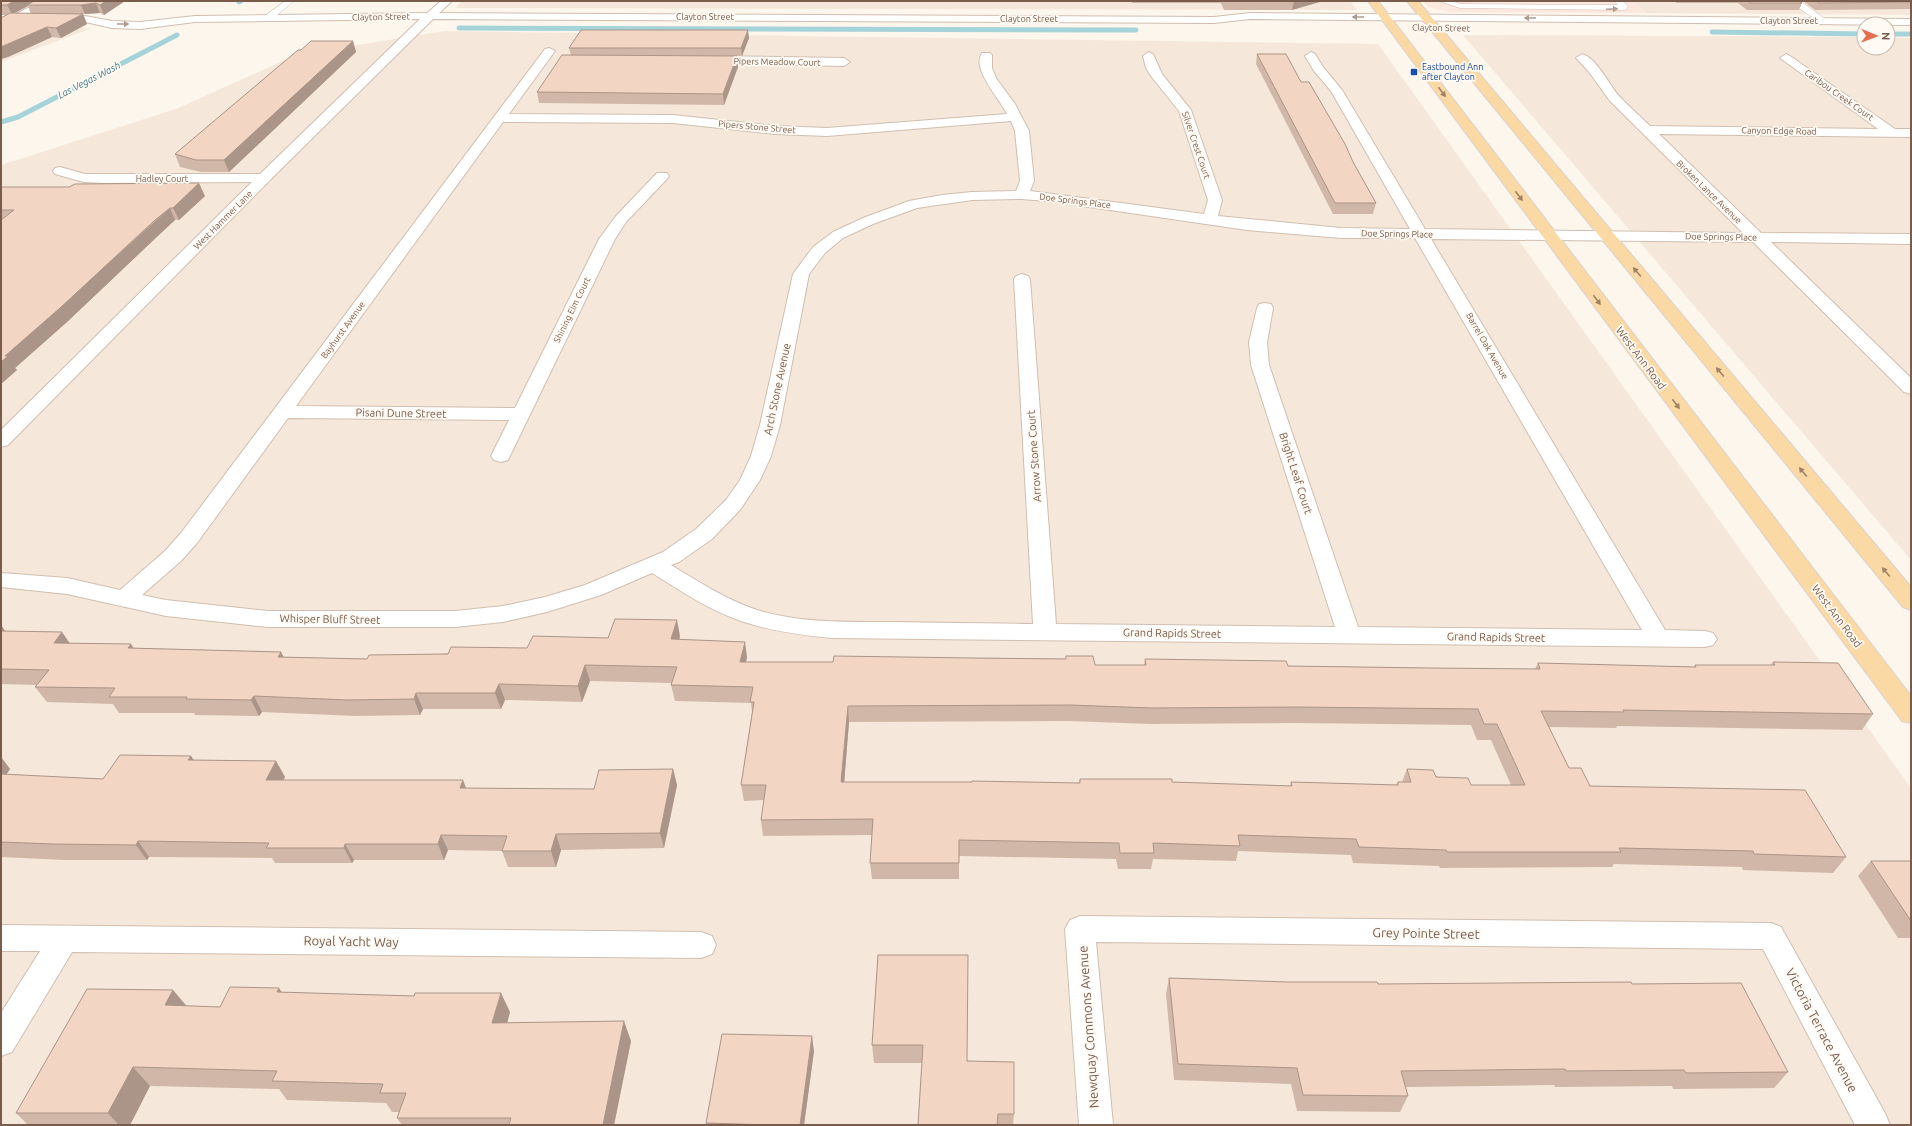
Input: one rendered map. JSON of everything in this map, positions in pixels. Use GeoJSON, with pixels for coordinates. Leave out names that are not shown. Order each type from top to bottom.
{"type":"FeatureCollection","features":[{"type":"Feature","properties":{"kind":"main road","name":"West Ann Road"},"geometry":{"type":"LineString","coordinates":[[1373,1],[1548,235],[1911,714]]}},
{"type":"Feature","properties":{"kind":"main road"},"geometry":{"type":"LineString","coordinates":[[1412,1],[1911,602]]}},
{"type":"Feature","properties":{"kind":"street"},"geometry":{"type":"LineString","coordinates":[[1,26],[49,1]]}},
{"type":"Feature","properties":{"kind":"street","name":"West Hammer Lane"},"geometry":{"type":"LineString","coordinates":[[1,441],[264,178],[430,16],[448,1]]}},
{"type":"Feature","properties":{"kind":"street","name":"Clayton Street"},"geometry":{"type":"LineString","coordinates":[[70,19],[85,19],[101,24],[164,24],[195,19],[430,16],[1214,20],[1250,26],[1390,22],[1569,28],[1667,21]]}},
{"type":"Feature","properties":{"kind":"street"},"geometry":{"type":"LineString","coordinates":[[1,19],[40,19]]}},
{"type":"Feature","properties":{"kind":"street"},"geometry":{"type":"LineString","coordinates":[[1559,19],[1569,28]]}},
{"type":"Feature","properties":{"kind":"street","name":"Clayton Street"},"geometry":{"type":"LineString","coordinates":[[1430,23],[1559,19],[1911,22]]}},
{"type":"Feature","properties":{"kind":"street"},"geometry":{"type":"LineString","coordinates":[[986,55],[986,68],[990,78],[1002,93],[1022,131],[1028,181],[1021,195]]}},
{"type":"Feature","properties":{"kind":"street","name":"Silver Crest Court"},"geometry":{"type":"LineString","coordinates":[[1149,56],[1152,68],[1157,76],[1185,110],[1215,200],[1210,219]]}},
{"type":"Feature","properties":{"kind":"street","name":"Barrel Oak Avenue"},"geometry":{"type":"LineString","coordinates":[[1311,56],[1318,68],[1336,90],[1658,638]]}},
{"type":"Feature","properties":{"kind":"street","name":"Bayhurst Avenue"},"geometry":{"type":"LineString","coordinates":[[125,598],[173,556],[188,538],[499,118],[550,57]]}},
{"type":"Feature","properties":{"kind":"street","name":"Broken Lance Avenue"},"geometry":{"type":"LineString","coordinates":[[1582,58],[1593,69],[1614,98],[1755,238],[1910,387]]}},
{"type":"Feature","properties":{"kind":"street","name":"Caribou Creek Court"},"geometry":{"type":"LineString","coordinates":[[1786,58],[1891,132]]}},
{"type":"Feature","properties":{"kind":"street","name":"Pipers Meadow Court"},"geometry":{"type":"LineString","coordinates":[[693,60],[844,62]]}},
{"type":"Feature","properties":{"kind":"street","name":"Pipers Stone Street"},"geometry":{"type":"LineString","coordinates":[[499,118],[673,119],[761,129],[827,132],[1015,117]]}},
{"type":"Feature","properties":{"kind":"street","name":"Canyon Edge Road"},"geometry":{"type":"LineString","coordinates":[[1646,130],[1911,133]]}},
{"type":"Feature","properties":{"kind":"street","name":"Hadley Court"},"geometry":{"type":"LineString","coordinates":[[60,171],[84,178],[104,179],[264,178]]}},
{"type":"Feature","properties":{"kind":"street","name":"Shining Elm Court"},"geometry":{"type":"LineString","coordinates":[[501,456],[607,239],[621,219],[662,176]]}},
{"type":"Feature","properties":{"kind":"street","name":"Doe Springs Place"},"geometry":{"type":"LineString","coordinates":[[887,212],[914,204],[942,199],[972,196],[1021,195],[1055,197],[1308,231],[1422,235],[1911,239]]}},
{"type":"Feature","properties":{"kind":"street","name":"Arch Stone Avenue"},"geometry":{"type":"LineString","coordinates":[[653,564],[671,557],[704,534],[733,505],[750,480],[761,456],[770,425],[801,274],[820,250],[838,235],[887,212]]}},
{"type":"Feature","properties":{"kind":"street","name":"Arrow Stone Court"},"geometry":{"type":"LineString","coordinates":[[1022,279],[1045,632]]}},
{"type":"Feature","properties":{"kind":"street","name":"Bright Leaf Court"},"geometry":{"type":"LineString","coordinates":[[1265,308],[1258,342],[1260,365],[1349,635]]}},
{"type":"Feature","properties":{"kind":"street","name":"Pisani Dune Street"},"geometry":{"type":"LineString","coordinates":[[282,412],[521,414]]}},
{"type":"Feature","properties":{"kind":"street","name":"Whisper Bluff Street"},"geometry":{"type":"LineString","coordinates":[[1,580],[67,586],[166,608],[268,619],[455,619],[502,614],[547,604],[593,590],[653,564]]}},
{"type":"Feature","properties":{"kind":"street","name":"Grand Rapids Street"},"geometry":{"type":"LineString","coordinates":[[653,564],[708,597],[751,616],[787,624],[832,630],[1705,639]]}},
{"type":"Feature","properties":{"kind":"street","name":"Grey Pointe Street"},"geometry":{"type":"LineString","coordinates":[[1080,929],[1771,936]]}},
{"type":"Feature","properties":{"kind":"street","name":"Newquay Commons Avenue"},"geometry":{"type":"LineString","coordinates":[[1080,929],[1096,1125]]}},
{"type":"Feature","properties":{"kind":"street","name":"Victoria Terrace Avenue"},"geometry":{"type":"LineString","coordinates":[[1771,936],[1873,1125]]}},
{"type":"Feature","properties":{"kind":"street","name":"Royal Yacht Way"},"geometry":{"type":"LineString","coordinates":[[1,938],[701,945]]}},
{"type":"Feature","properties":{"kind":"street"},"geometry":{"type":"LineString","coordinates":[[1,1041],[64,939]]}},
{"type":"Feature","properties":{"kind":"lane"},"geometry":{"type":"LineString","coordinates":[[268,18],[290,1]]}},
{"type":"Feature","properties":{"kind":"lane"},"geometry":{"type":"LineString","coordinates":[[1443,1],[1460,6],[1516,4],[1545,6],[1588,4],[1603,9],[1623,8],[1624,6],[1618,1]]}},
{"type":"Feature","properties":{"kind":"lane"},"geometry":{"type":"LineString","coordinates":[[1795,2],[1824,21]]}},
{"type":"Feature","properties":{"kind":"lane"},"geometry":{"type":"LineString","coordinates":[[1545,6],[1559,19]]}},
{"type":"Feature","properties":{"kind":"shaded area"},"geometry":{"type":"Polygon","coordinates":[[[462,1],[1350,1],[1357,10],[455,8],[462,1]]]}},
{"type":"Feature","properties":{"kind":"shaded area"},"geometry":{"type":"Polygon","coordinates":[[[1422,1],[1631,1],[1646,13],[1448,12],[1428,7],[1422,1]]]}},
{"type":"Feature","properties":{"kind":"shaded area"},"geometry":{"type":"Polygon","coordinates":[[[1631,1],[1911,1],[1911,15],[1646,13],[1631,1]]]}},
{"type":"Feature","properties":{"kind":"shaded area"},"geometry":{"type":"Polygon","coordinates":[[[1,27],[92,28],[1,62],[1,27]]]}},
{"type":"Feature","properties":{"kind":"shaded area"},"geometry":{"type":"Polygon","coordinates":[[[444,31],[1378,44],[1911,788],[1911,1125],[1,1125],[1,165],[176,109],[296,55],[444,31]]]}},
{"type":"Feature","properties":{"kind":"shaded area"},"geometry":{"type":"Polygon","coordinates":[[[1463,35],[1856,37],[1856,56],[1896,56],[1896,37],[1911,38],[1911,560],[1463,35]]]}},
{"type":"Feature","properties":{"kind":"building"},"geometry":{"type":"Polygon","coordinates":[[[1,1],[14,1],[7,5],[1,5],[1,1]]]}},
{"type":"Feature","properties":{"kind":"building"},"geometry":{"type":"Polygon","coordinates":[[[34,1],[106,1],[100,5],[96,3],[81,5],[27,5],[34,1]]]}},
{"type":"Feature","properties":{"kind":"building"},"geometry":{"type":"Polygon","coordinates":[[[1747,1],[1799,1],[1802,3],[1750,3],[1747,1]]]}},
{"type":"Feature","properties":{"kind":"building"},"geometry":{"type":"Polygon","coordinates":[[[1816,1],[1911,1],[1911,2],[1819,3],[1816,1]]]}},
{"type":"Feature","properties":{"kind":"building"},"geometry":{"type":"Polygon","coordinates":[[[10,13],[83,14],[56,28],[47,27],[1,47],[1,18],[10,13]]]}},
{"type":"Feature","properties":{"kind":"building"},"geometry":{"type":"Polygon","coordinates":[[[581,30],[748,30],[741,48],[569,48],[581,30]]]}},
{"type":"Feature","properties":{"kind":"building"},"geometry":{"type":"Polygon","coordinates":[[[311,41],[353,41],[224,160],[196,160],[175,154],[298,50],[301,50],[311,41]]]}},
{"type":"Feature","properties":{"kind":"building"},"geometry":{"type":"Polygon","coordinates":[[[1257,54],[1286,54],[1301,82],[1309,82],[1345,144],[1353,162],[1376,203],[1335,203],[1257,54]]]}},
{"type":"Feature","properties":{"kind":"building"},"geometry":{"type":"Polygon","coordinates":[[[562,55],[737,56],[723,94],[537,92],[562,55]]]}},
{"type":"Feature","properties":{"kind":"building"},"geometry":{"type":"Polygon","coordinates":[[[199,183],[173,208],[170,208],[155,220],[60,308],[5,356],[8,356],[1,362],[1,220],[14,210],[1,210],[1,187],[69,187],[75,184],[199,183]]]}},
{"type":"Feature","properties":{"kind":"building"},"geometry":{"type":"Polygon","coordinates":[[[615,619],[677,620],[671,639],[745,642],[740,662],[833,662],[834,656],[1066,659],[1066,656],[1093,656],[1095,665],[1146,665],[1145,659],[1286,661],[1288,666],[1540,669],[1538,663],[1696,667],[1695,665],[1775,665],[1773,662],[1838,663],[1873,714],[1623,710],[1624,712],[1541,711],[1569,768],[1581,768],[1590,786],[1805,790],[1846,857],[1754,854],[1753,851],[1619,848],[1621,852],[1447,852],[1446,850],[1359,847],[1356,839],[1238,835],[1240,846],[1153,843],[1154,853],[1120,853],[1119,843],[959,840],[959,863],[870,863],[873,819],[761,820],[766,785],[741,785],[754,702],[750,702],[753,687],[671,685],[677,667],[585,665],[578,686],[499,684],[495,693],[416,693],[414,699],[348,700],[254,696],[251,700],[186,699],[187,697],[109,697],[115,688],[35,687],[49,670],[1,669],[1,631],[62,632],[54,643],[131,644],[128,648],[281,652],[278,657],[367,659],[369,655],[448,654],[451,647],[527,648],[533,636],[608,638],[615,619]],[[1070,705],[848,706],[841,782],[972,781],[1080,783],[1080,779],[1172,779],[1172,782],[1292,786],[1291,782],[1398,785],[1398,782],[1411,782],[1407,769],[1433,770],[1436,777],[1468,778],[1471,785],[1525,785],[1497,724],[1484,724],[1478,709],[1298,707],[1152,708],[1070,705]]]}},
{"type":"Feature","properties":{"kind":"building"},"geometry":{"type":"Polygon","coordinates":[[[120,755],[191,756],[188,760],[276,761],[266,780],[463,780],[460,788],[594,789],[599,770],[673,769],[660,833],[556,834],[551,851],[502,851],[507,836],[441,835],[438,844],[345,844],[344,848],[266,848],[269,843],[138,841],[136,845],[1,842],[1,774],[103,779],[120,755]]]}},
{"type":"Feature","properties":{"kind":"building"},"geometry":{"type":"Polygon","coordinates":[[[1871,861],[1911,861],[1911,921],[1871,861]]]}},
{"type":"Feature","properties":{"kind":"building"},"geometry":{"type":"Polygon","coordinates":[[[878,955],[968,955],[967,1061],[1014,1062],[1014,1114],[998,1114],[997,1125],[918,1125],[923,1045],[872,1045],[878,955]]]}},
{"type":"Feature","properties":{"kind":"building"},"geometry":{"type":"Polygon","coordinates":[[[1169,978],[1287,982],[1377,982],[1378,984],[1631,982],[1632,984],[1741,983],[1788,1072],[1686,1073],[1684,1070],[1566,1071],[1565,1069],[1401,1071],[1408,1096],[1303,1095],[1297,1068],[1178,1064],[1169,978]]]}},
{"type":"Feature","properties":{"kind":"building"},"geometry":{"type":"Polygon","coordinates":[[[230,987],[279,988],[277,992],[414,996],[415,993],[501,993],[492,1023],[624,1021],[603,1125],[509,1125],[511,1118],[397,1118],[406,1093],[380,1093],[383,1084],[272,1081],[277,1071],[133,1067],[108,1113],[16,1113],[87,989],[173,990],[165,1005],[220,1007],[230,987]]]}},
{"type":"Feature","properties":{"kind":"building"},"geometry":{"type":"Polygon","coordinates":[[[722,1034],[812,1036],[800,1125],[706,1123],[722,1034]]]}},
{"type":"Feature","properties":{"kind":"waterway"},"geometry":{"type":"LineString","coordinates":[[459,28],[1136,30]]}},
{"type":"Feature","properties":{"kind":"waterway"},"geometry":{"type":"LineString","coordinates":[[1712,32],[1856,34]]}},
{"type":"Feature","properties":{"kind":"waterway"},"geometry":{"type":"LineString","coordinates":[[1896,34],[1911,34]]}},
{"type":"Feature","properties":{"kind":"waterway","name":"Las Vegas Wash"},"geometry":{"type":"LineString","coordinates":[[1,122],[18,117],[177,35]]}},
{"type":"Feature","properties":{"kind":"place","name":"Eastbound Ann after Clayton"},"geometry":{"type":"Point","coordinates":[1414,72]}}]}
